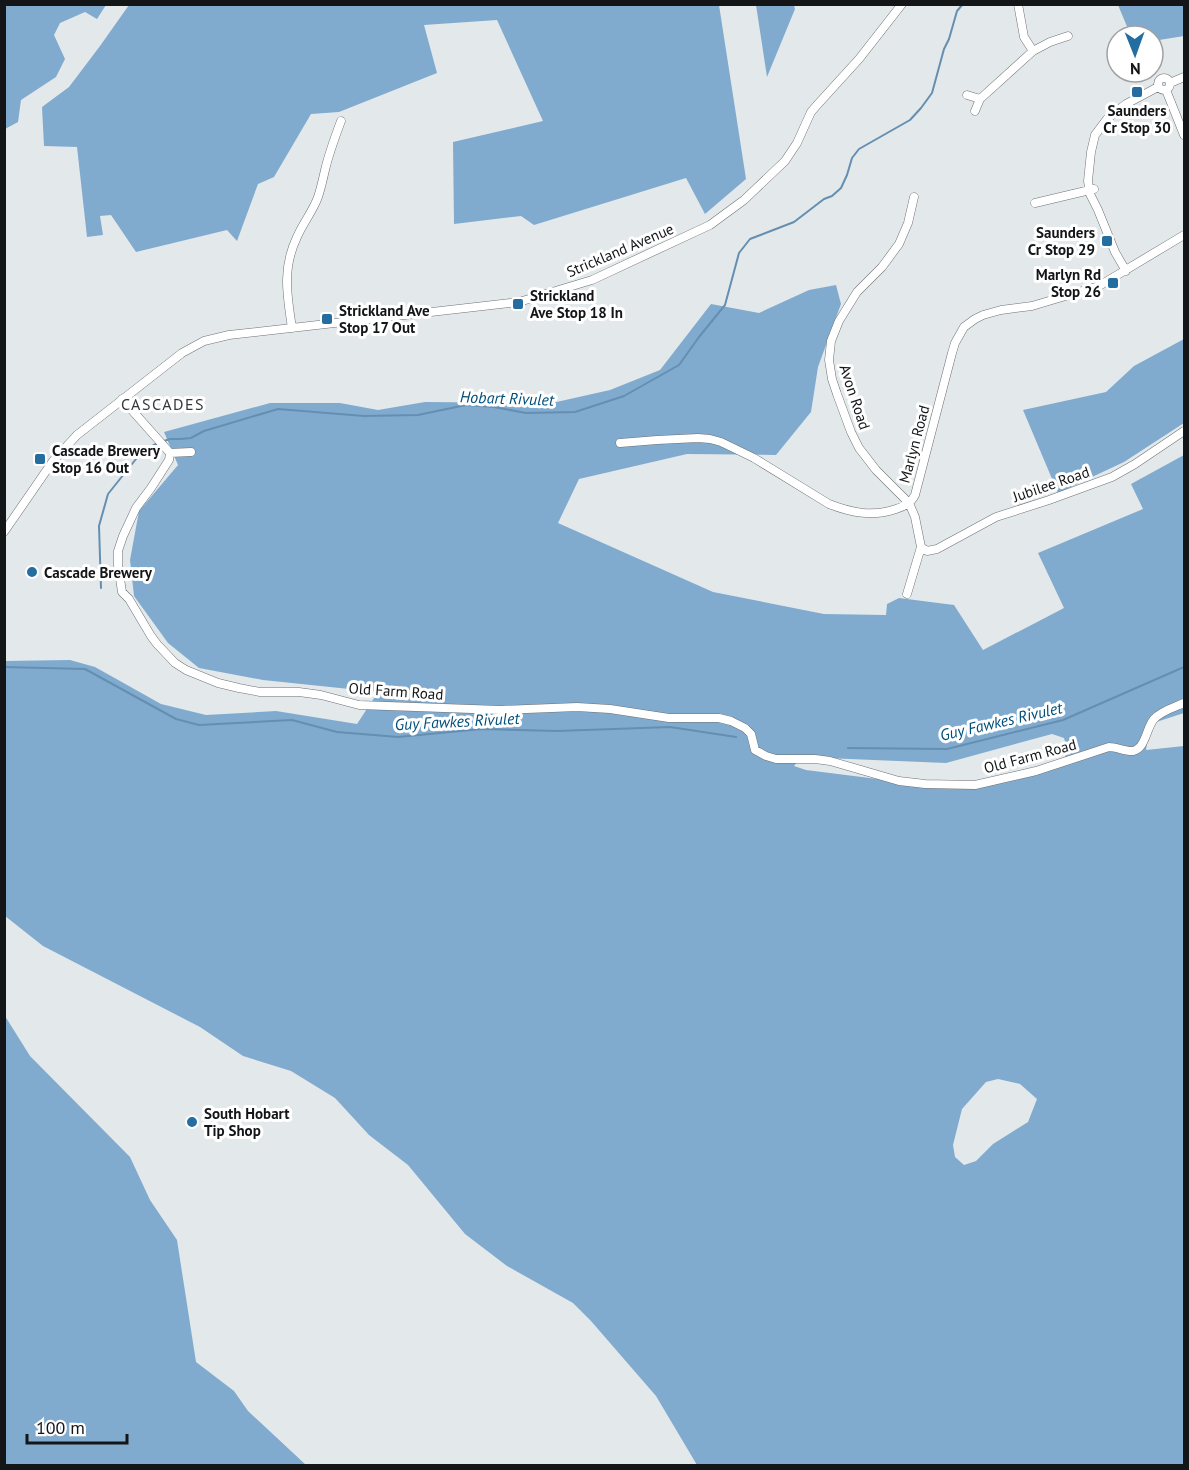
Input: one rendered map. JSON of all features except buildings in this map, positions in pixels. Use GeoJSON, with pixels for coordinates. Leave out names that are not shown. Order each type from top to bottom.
{"type":"FeatureCollection","features":[{"type":"Feature","properties":{"kind":"street","name":"Strickland Avenue"},"geometry":{"type":"LineString","coordinates":[[4,532],[53,461],[77,435],[182,353],[204,341],[229,335],[519,302],[592,280],[710,225],[744,200],[785,161],[818,104],[859,59],[902,4]]}},
{"type":"Feature","properties":{"kind":"street"},"geometry":{"type":"LineString","coordinates":[[1018,4],[1024,37],[1033,51]]}},
{"type":"Feature","properties":{"kind":"street"},"geometry":{"type":"LineString","coordinates":[[975,111],[980,99],[1033,51],[1068,36]]}},
{"type":"Feature","properties":{"kind":"street"},"geometry":{"type":"LineString","coordinates":[[1126,271],[1115,252],[1091,189],[1090,164],[1095,135],[1107,119],[1125,104],[1185,76]]}},
{"type":"Feature","properties":{"kind":"street"},"geometry":{"type":"LineString","coordinates":[[1164,87],[1185,135]]}},
{"type":"Feature","properties":{"kind":"street"},"geometry":{"type":"LineString","coordinates":[[967,95],[980,99]]}},
{"type":"Feature","properties":{"kind":"street"},"geometry":{"type":"LineString","coordinates":[[292,328],[286,274],[289,256],[319,194],[327,161],[341,121]]}},
{"type":"Feature","properties":{"kind":"street"},"geometry":{"type":"LineString","coordinates":[[1035,203],[1091,189]]}},
{"type":"Feature","properties":{"kind":"street","name":"Avon Road"},"geometry":{"type":"LineString","coordinates":[[909,503],[876,470],[859,448],[837,394],[829,360],[831,341],[839,321],[857,292],[882,267],[899,244],[908,223],[914,197]]}},
{"type":"Feature","properties":{"kind":"street","name":"Marlyn Road"},"geometry":{"type":"LineString","coordinates":[[620,443],[710,439],[743,452],[829,504],[842,509],[876,514],[895,509],[913,499],[952,353],[964,327],[975,319],[993,312],[1032,306],[1093,289],[1185,236]]}},
{"type":"Feature","properties":{"kind":"street"},"geometry":{"type":"LineString","coordinates":[[122,399],[170,453],[191,452]]}},
{"type":"Feature","properties":{"kind":"street","name":"Jubilee Road"},"geometry":{"type":"LineString","coordinates":[[921,547],[927,551],[937,549],[996,517],[1112,477],[1185,431]]}},
{"type":"Feature","properties":{"kind":"street","name":"Old Farm Road"},"geometry":{"type":"LineString","coordinates":[[170,453],[169,460],[136,508],[118,551],[122,592],[129,599],[157,644],[175,663],[186,670],[239,688],[260,692],[310,693],[359,705],[500,710],[593,707],[669,717],[719,718],[746,728],[751,734],[755,750],[776,759],[830,761],[899,781],[975,784],[1035,771],[1109,747],[1118,747],[1131,752],[1137,750],[1141,747],[1154,719],[1185,703]]}},
{"type":"Feature","properties":{"kind":"street"},"geometry":{"type":"LineString","coordinates":[[907,594],[921,547],[915,517],[909,503]]}},
{"type":"Feature","properties":{"kind":"shaded area"},"geometry":{"type":"Polygon","coordinates":[[[5,4],[106,5],[97,19],[85,12],[60,23],[54,35],[65,59],[56,77],[21,100],[18,122],[5,129],[5,4]]]}},
{"type":"Feature","properties":{"kind":"shaded area"},"geometry":{"type":"Polygon","coordinates":[[[129,5],[719,5],[746,179],[705,214],[686,178],[534,225],[521,216],[454,224],[453,142],[543,121],[497,20],[424,25],[437,73],[339,112],[311,114],[274,177],[258,184],[237,241],[227,230],[136,252],[111,215],[100,216],[103,235],[87,237],[77,147],[44,146],[42,107],[69,87],[129,5]]]}},
{"type":"Feature","properties":{"kind":"shaded area"},"geometry":{"type":"Polygon","coordinates":[[[756,5],[794,5],[795,9],[767,77],[756,5]]]}},
{"type":"Feature","properties":{"kind":"shaded area"},"geometry":{"type":"Polygon","coordinates":[[[1118,5],[1184,5],[1184,36],[1165,39],[1165,24],[1126,24],[1118,5]]]}},
{"type":"Feature","properties":{"kind":"shaded area"},"geometry":{"type":"Polygon","coordinates":[[[836,285],[841,304],[818,367],[811,412],[776,455],[687,454],[579,479],[558,523],[713,592],[824,614],[886,615],[887,604],[899,598],[954,605],[983,650],[1064,608],[1038,553],[1143,509],[1131,484],[1184,455],[1184,713],[1150,724],[1146,750],[1184,746],[1184,1465],[697,1465],[656,1396],[591,1321],[573,1303],[507,1266],[465,1234],[408,1165],[369,1135],[335,1098],[291,1071],[243,1056],[200,1027],[43,946],[5,916],[4,661],[70,660],[95,667],[161,704],[206,715],[276,711],[357,724],[378,692],[263,680],[199,668],[168,643],[134,596],[130,560],[139,511],[178,465],[164,432],[270,403],[340,403],[378,410],[425,402],[552,403],[610,390],[660,370],[711,304],[759,313],[809,290],[836,285]],[[1052,734],[946,763],[801,757],[794,766],[806,770],[941,787],[1044,773],[1064,760],[1067,749],[1064,738],[1052,734]],[[998,1079],[986,1082],[962,1109],[953,1145],[955,1157],[964,1165],[976,1161],[993,1144],[1028,1122],[1037,1099],[1020,1084],[998,1079]]]}},
{"type":"Feature","properties":{"kind":"shaded area"},"geometry":{"type":"Polygon","coordinates":[[[1184,339],[1184,423],[1124,462],[1058,493],[1023,410],[1106,392],[1134,366],[1184,339]]]}},
{"type":"Feature","properties":{"kind":"shaded area"},"geometry":{"type":"Polygon","coordinates":[[[5,1016],[30,1056],[130,1157],[150,1200],[177,1240],[196,1362],[234,1391],[248,1411],[306,1465],[5,1465],[5,1016]]]}},
{"type":"Feature","properties":{"kind":"waterway","name":"Hobart Rivulet"},"geometry":{"type":"LineString","coordinates":[[164,441],[191,438],[204,431],[278,409],[364,416],[418,415],[466,405],[526,413],[575,412],[624,396],[679,365],[725,305],[739,253],[750,239],[794,222],[824,199],[832,196],[841,188],[852,158],[859,149],[910,120],[921,108],[932,93],[957,11],[963,4]]}},
{"type":"Feature","properties":{"kind":"waterway","name":"Hobart Rivulet"},"geometry":{"type":"LineString","coordinates":[[101,588],[99,526],[108,494],[140,454],[158,443]]}},
{"type":"Feature","properties":{"kind":"waterway","name":"Guy Fawkes Rivulet"},"geometry":{"type":"LineString","coordinates":[[4,667],[85,669],[176,719],[199,725],[292,720],[337,732],[398,737],[482,729],[557,731],[670,727],[736,737]]}},
{"type":"Feature","properties":{"kind":"waterway","name":"Guy Fawkes Rivulet"},"geometry":{"type":"LineString","coordinates":[[848,748],[947,749],[1063,720],[1184,667]]}},
{"type":"Feature","properties":{"kind":"place","name":"Saunders Cr Stop 30"},"geometry":{"type":"Point","coordinates":[1137,92]}},
{"type":"Feature","properties":{"kind":"place","name":"Saunders Cr Stop 29"},"geometry":{"type":"Point","coordinates":[1107,241]}},
{"type":"Feature","properties":{"kind":"place","name":"Marlyn Rd Stop 26"},"geometry":{"type":"Point","coordinates":[1113,283]}},
{"type":"Feature","properties":{"kind":"place","name":"Strickland Ave Stop 18 In"},"geometry":{"type":"Point","coordinates":[518,304]}},
{"type":"Feature","properties":{"kind":"place","name":"Strickland Ave Stop 17 Out"},"geometry":{"type":"Point","coordinates":[327,319]}},
{"type":"Feature","properties":{"kind":"place","name":"Cascade Brewery Stop 16 Out"},"geometry":{"type":"Point","coordinates":[40,459]}},
{"type":"Feature","properties":{"kind":"place","name":"Cascade Brewery"},"geometry":{"type":"Point","coordinates":[32,572]}},
{"type":"Feature","properties":{"kind":"place","name":"South Hobart Tip Shop"},"geometry":{"type":"Point","coordinates":[192,1122]}},
{"type":"Feature","properties":{"kind":"district","name":"CASCADES"},"geometry":{"type":"Point","coordinates":[163,404]}}]}
